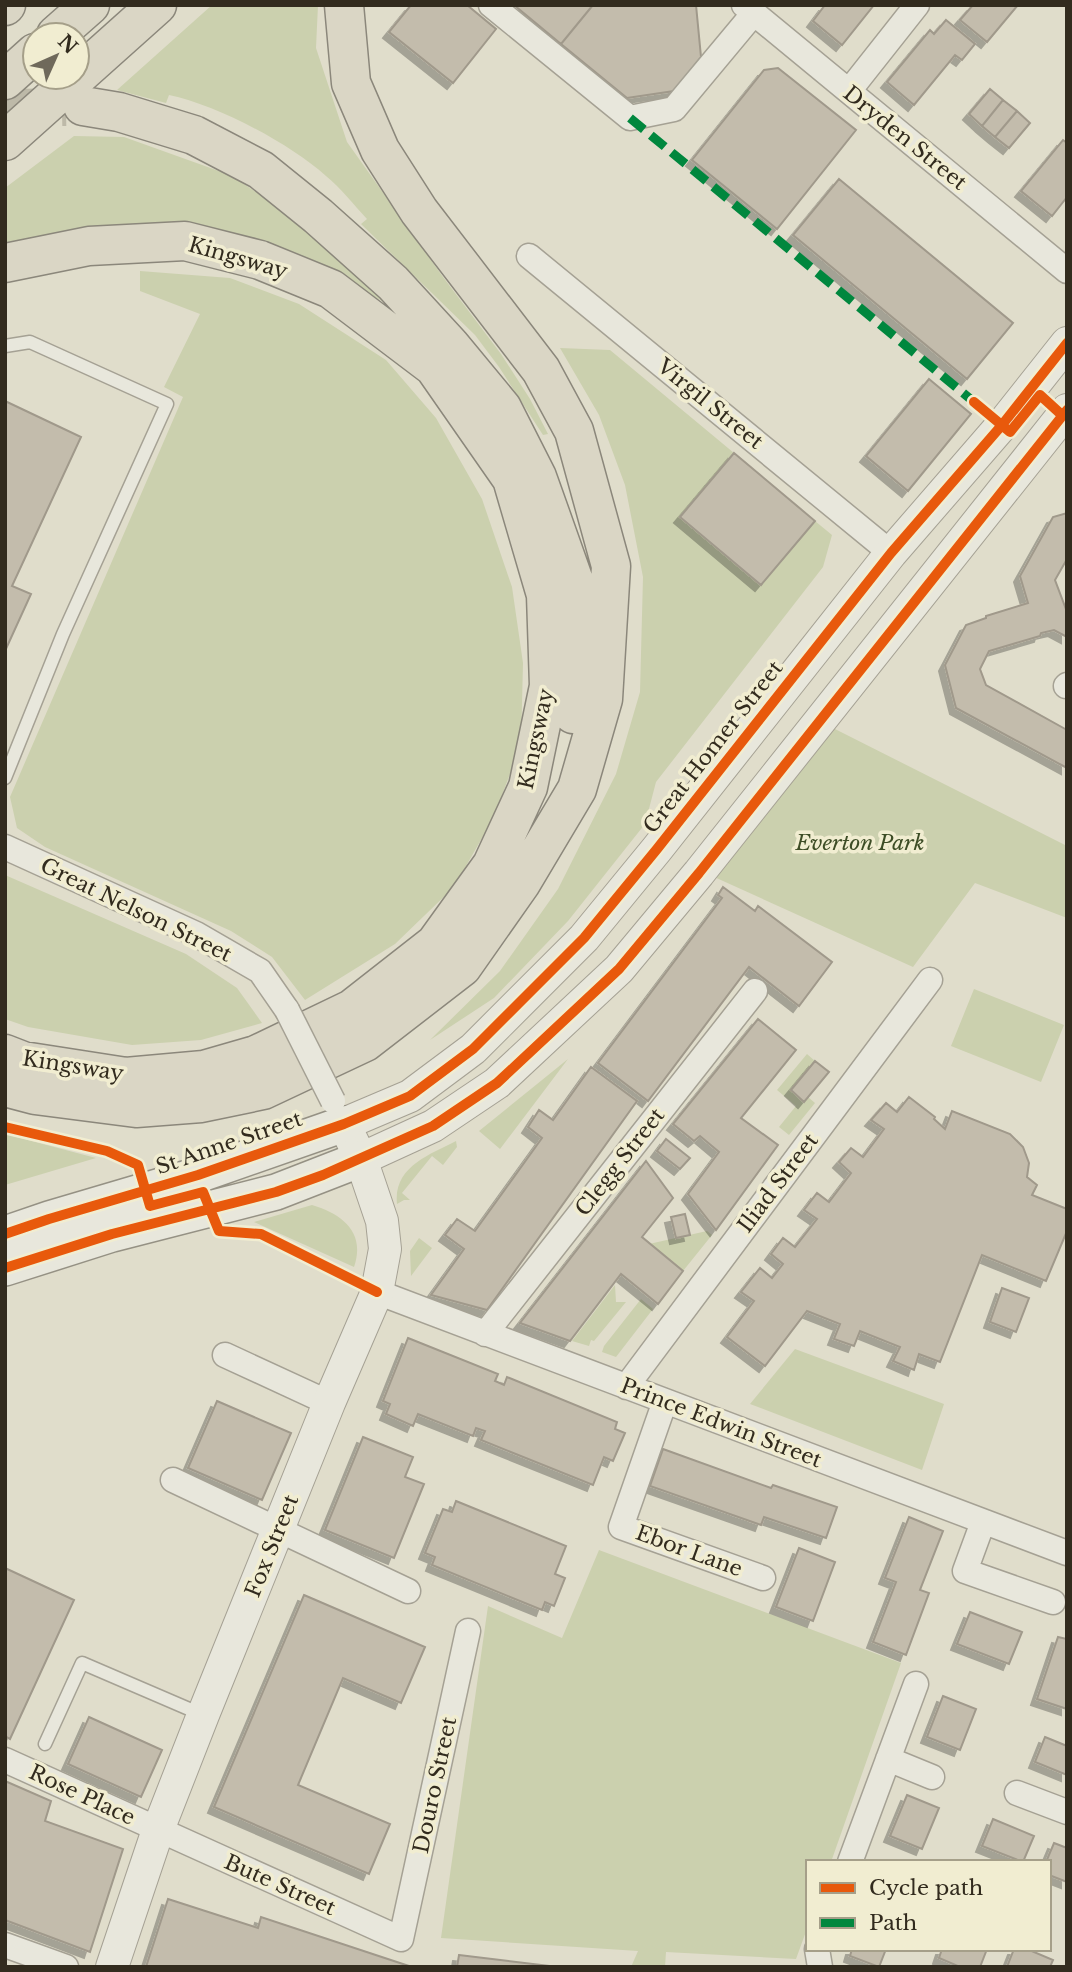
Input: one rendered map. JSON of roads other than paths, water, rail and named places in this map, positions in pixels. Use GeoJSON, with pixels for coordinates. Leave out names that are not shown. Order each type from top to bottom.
{"type":"FeatureCollection","features":[{"type":"Feature","properties":{"kind":"highway"},"geometry":{"type":"LineString","coordinates":[[72,21],[90,5]]}},
{"type":"Feature","properties":{"kind":"highway"},"geometry":{"type":"LineString","coordinates":[[5,141],[157,5]]}},
{"type":"Feature","properties":{"kind":"highway"},"geometry":{"type":"LineString","coordinates":[[344,5],[351,83],[380,150],[419,211],[541,370],[574,431],[611,566],[603,699],[576,789],[521,883]]}},
{"type":"Feature","properties":{"kind":"highway"},"geometry":{"type":"LineString","coordinates":[[5,80],[21,66]]}},
{"type":"Feature","properties":{"kind":"highway"},"geometry":{"type":"LineString","coordinates":[[83,106],[119,112],[194,135],[261,170],[318,216],[393,283],[450,345],[502,408],[537,477],[575,584],[579,694],[521,883]]}},
{"type":"Feature","properties":{"kind":"highway","name":"Kingsway"},"geometry":{"type":"LineString","coordinates":[[5,263],[89,246],[185,241],[260,260],[331,289],[434,367],[512,479],[546,595],[549,686],[528,788],[492,865],[435,944],[352,1009],[256,1055],[204,1070],[127,1077],[23,1061],[5,1054]]}},
{"type":"Feature","properties":{"kind":"highway","name":"Kingsway"},"geometry":{"type":"LineString","coordinates":[[5,1087],[35,1095],[136,1108],[201,1103],[262,1090],[365,1042],[462,967],[521,883]]}},
{"type":"Feature","properties":{"kind":"main road","name":"St Anne Street"},"geometry":{"type":"LineString","coordinates":[[5,1234],[198,1175],[339,1113]]}},
{"type":"Feature","properties":{"kind":"main road"},"geometry":{"type":"LineString","coordinates":[[5,1268],[112,1234],[276,1192],[361,1159]]}},
{"type":"Feature","properties":{"kind":"street"},"geometry":{"type":"LineString","coordinates":[[491,5],[630,118],[674,109],[749,9]]}},
{"type":"Feature","properties":{"kind":"street"},"geometry":{"type":"LineString","coordinates":[[849,91],[917,5]]}},
{"type":"Feature","properties":{"kind":"street","name":"Dryden Street"},"geometry":{"type":"LineString","coordinates":[[749,9],[1067,271]]}},
{"type":"Feature","properties":{"kind":"street","name":"Virgil Street"},"geometry":{"type":"LineString","coordinates":[[529,256],[891,553]]}},
{"type":"Feature","properties":{"kind":"street","name":"Great Homer Street"},"geometry":{"type":"LineString","coordinates":[[339,1113],[410,1096],[473,1049],[584,938],[891,553],[1002,425],[1067,343]]}},
{"type":"Feature","properties":{"kind":"street"},"geometry":{"type":"LineString","coordinates":[[361,1159],[433,1126],[497,1083],[620,969],[1067,410]]}},
{"type":"Feature","properties":{"kind":"street","name":"Great Nelson Street"},"geometry":{"type":"LineString","coordinates":[[5,847],[196,934],[260,971],[287,1010],[339,1113]]}},
{"type":"Feature","properties":{"kind":"street","name":"Iliad Street"},"geometry":{"type":"LineString","coordinates":[[626,1387],[930,979]]}},
{"type":"Feature","properties":{"kind":"street","name":"Clegg Street"},"geometry":{"type":"LineString","coordinates":[[485,1334],[755,990]]}},
{"type":"Feature","properties":{"kind":"street","name":"Fox Street"},"geometry":{"type":"LineString","coordinates":[[112,1967],[158,1830],[203,1715],[328,1403],[377,1292],[385,1250],[382,1221],[361,1159],[339,1113]]}},
{"type":"Feature","properties":{"kind":"street","name":"Prince Edwin Street"},"geometry":{"type":"LineString","coordinates":[[377,1292],[1067,1553]]}},
{"type":"Feature","properties":{"kind":"street"},"geometry":{"type":"LineString","coordinates":[[225,1355],[328,1403]]}},
{"type":"Feature","properties":{"kind":"street","name":"Ebor Lane"},"geometry":{"type":"LineString","coordinates":[[665,1401],[621,1527],[763,1578]]}},
{"type":"Feature","properties":{"kind":"street"},"geometry":{"type":"LineString","coordinates":[[173,1480],[408,1591]]}},
{"type":"Feature","properties":{"kind":"street"},"geometry":{"type":"LineString","coordinates":[[983,1522],[965,1571],[1053,1602]]}},
{"type":"Feature","properties":{"kind":"street","name":"Douro Street"},"geometry":{"type":"LineString","coordinates":[[401,1939],[468,1632]]}},
{"type":"Feature","properties":{"kind":"street"},"geometry":{"type":"LineString","coordinates":[[851,1860],[916,1685]]}},
{"type":"Feature","properties":{"kind":"street"},"geometry":{"type":"LineString","coordinates":[[888,1759],[932,1777]]}},
{"type":"Feature","properties":{"kind":"street","name":"Rose Place"},"geometry":{"type":"LineString","coordinates":[[5,1760],[158,1830]]}},
{"type":"Feature","properties":{"kind":"street"},"geometry":{"type":"LineString","coordinates":[[1017,1793],[1067,1812]]}},
{"type":"Feature","properties":{"kind":"street","name":"Bute Street"},"geometry":{"type":"LineString","coordinates":[[158,1830],[401,1939]]}},
{"type":"Feature","properties":{"kind":"street"},"geometry":{"type":"LineString","coordinates":[[5,1945],[66,1967]]}},
{"type":"Feature","properties":{"kind":"lane"},"geometry":{"type":"LineString","coordinates":[[5,346],[30,342],[167,404],[64,634],[5,778]]}},
{"type":"Feature","properties":{"kind":"lane"},"geometry":{"type":"LineString","coordinates":[[45,1744],[82,1663],[203,1715]]}},
{"type":"Feature","properties":{"kind":"tunnel"},"geometry":{"type":"LineString","coordinates":[[5,108],[66,107]]}},
{"type":"Feature","properties":{"kind":"park label","name":"Everton Park"},"geometry":{"type":"Point","coordinates":[860,843]}}]}
